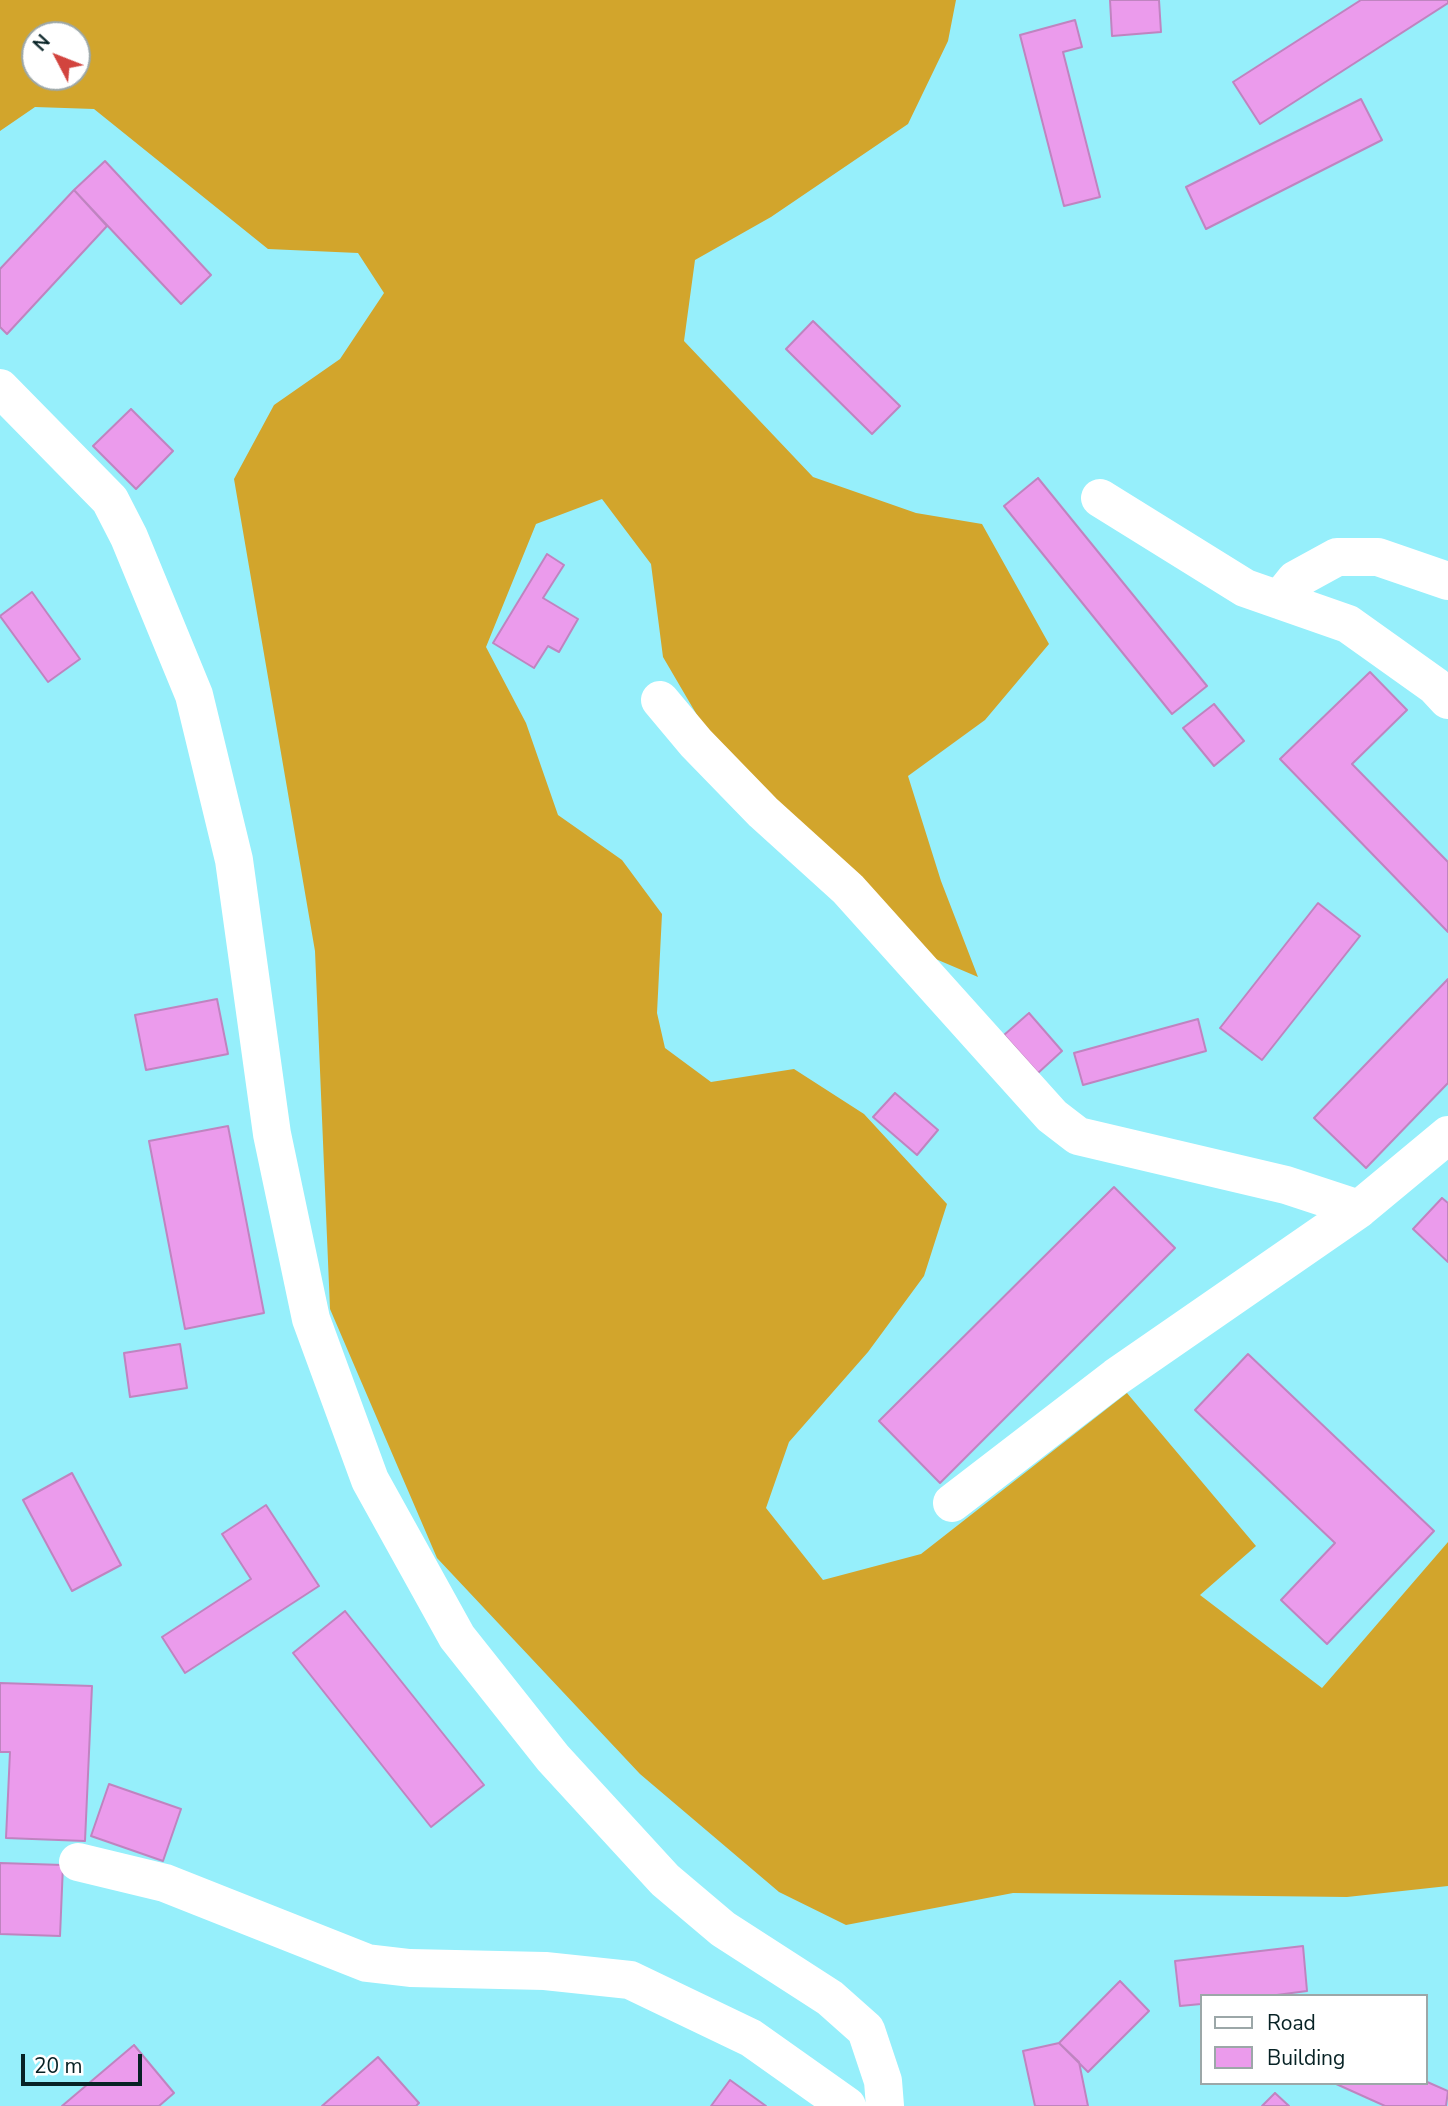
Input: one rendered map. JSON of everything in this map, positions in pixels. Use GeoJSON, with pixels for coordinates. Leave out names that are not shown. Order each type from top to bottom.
{"type":"FeatureCollection","features":[{"type":"Feature","properties":{"kind":"street"},"geometry":{"type":"LineString","coordinates":[[0,388],[110,500],[129,537],[194,695],[234,860],[272,1134],[311,1319],[370,1480],[457,1637],[553,1758],[665,1880],[723,1929],[830,1997],[866,2030],[883,2081],[885,2106]]}},
{"type":"Feature","properties":{"kind":"street"},"geometry":{"type":"LineString","coordinates":[[1100,498],[1245,588],[1348,624],[1435,686],[1448,700]]}},
{"type":"Feature","properties":{"kind":"street"},"geometry":{"type":"LineString","coordinates":[[1279,600],[1295,580],[1337,557],[1378,556],[1448,581]]}},
{"type":"Feature","properties":{"kind":"street"},"geometry":{"type":"LineString","coordinates":[[660,700],[696,743],[762,812],[848,889],[1052,1116],[1078,1136],[1286,1185],[1359,1209]]}},
{"type":"Feature","properties":{"kind":"street"},"geometry":{"type":"LineString","coordinates":[[952,1503],[1116,1377],[1359,1209],[1448,1135]]}},
{"type":"Feature","properties":{"kind":"street"},"geometry":{"type":"LineString","coordinates":[[78,1862],[165,1883],[367,1963],[410,1968],[545,1971],[630,1980],[751,2038],[847,2106]]}},
{"type":"Feature","properties":{"kind":"shaded area"},"geometry":{"type":"Polygon","coordinates":[[[0,0],[956,0],[948,41],[908,124],[771,217],[695,260],[684,341],[813,477],[916,513],[982,524],[1049,644],[985,720],[908,776],[941,881],[978,977],[931,957],[711,739],[663,657],[651,564],[602,499],[536,524],[486,647],[526,723],[558,815],[622,860],[662,914],[657,1013],[665,1048],[711,1082],[794,1069],[864,1114],[947,1204],[924,1276],[868,1352],[789,1442],[766,1508],[823,1580],[921,1554],[1127,1393],[1256,1546],[1200,1595],[1322,1688],[1448,1542],[1448,1886],[1347,1897],[1013,1893],[846,1925],[779,1892],[640,1774],[437,1558],[330,1309],[315,951],[234,479],[274,405],[340,359],[384,293],[358,253],[268,249],[94,109],[35,107],[0,131],[0,0]]]}},
{"type":"Feature","properties":{"kind":"building"},"geometry":{"type":"Polygon","coordinates":[[[1110,0],[1159,0],[1161,32],[1112,36],[1110,0]]]}},
{"type":"Feature","properties":{"kind":"building"},"geometry":{"type":"Polygon","coordinates":[[[1361,0],[1448,0],[1448,3],[1260,124],[1233,82],[1361,0]]]}},
{"type":"Feature","properties":{"kind":"building"},"geometry":{"type":"Polygon","coordinates":[[[1075,20],[1082,47],[1063,52],[1100,197],[1064,206],[1020,35],[1075,20]]]}},
{"type":"Feature","properties":{"kind":"building"},"geometry":{"type":"Polygon","coordinates":[[[1361,99],[1382,140],[1206,229],[1186,187],[1361,99]]]}},
{"type":"Feature","properties":{"kind":"building"},"geometry":{"type":"Polygon","coordinates":[[[105,161],[211,275],[181,304],[74,190],[105,161]]]}},
{"type":"Feature","properties":{"kind":"building"},"geometry":{"type":"Polygon","coordinates":[[[74,190],[107,226],[7,334],[0,327],[0,269],[74,190]]]}},
{"type":"Feature","properties":{"kind":"building"},"geometry":{"type":"Polygon","coordinates":[[[813,321],[900,406],[872,434],[786,349],[813,321]]]}},
{"type":"Feature","properties":{"kind":"building"},"geometry":{"type":"Polygon","coordinates":[[[131,409],[173,451],[136,489],[93,446],[131,409]]]}},
{"type":"Feature","properties":{"kind":"building"},"geometry":{"type":"Polygon","coordinates":[[[1038,478],[1207,686],[1172,714],[1004,506],[1038,478]]]}},
{"type":"Feature","properties":{"kind":"building"},"geometry":{"type":"Polygon","coordinates":[[[547,554],[564,565],[543,598],[578,619],[559,652],[548,646],[534,668],[493,643],[547,554]]]}},
{"type":"Feature","properties":{"kind":"building"},"geometry":{"type":"Polygon","coordinates":[[[32,592],[80,659],[48,682],[0,616],[32,592]]]}},
{"type":"Feature","properties":{"kind":"building"},"geometry":{"type":"Polygon","coordinates":[[[1370,672],[1407,710],[1352,764],[1448,862],[1448,932],[1280,759],[1370,672]]]}},
{"type":"Feature","properties":{"kind":"building"},"geometry":{"type":"Polygon","coordinates":[[[1214,704],[1244,741],[1214,766],[1183,728],[1214,704]]]}},
{"type":"Feature","properties":{"kind":"building"},"geometry":{"type":"Polygon","coordinates":[[[1318,903],[1360,936],[1262,1060],[1220,1028],[1318,903]]]}},
{"type":"Feature","properties":{"kind":"building"},"geometry":{"type":"Polygon","coordinates":[[[1448,979],[1448,1083],[1366,1168],[1314,1118],[1448,979]]]}},
{"type":"Feature","properties":{"kind":"building"},"geometry":{"type":"Polygon","coordinates":[[[217,999],[228,1054],[146,1070],[135,1015],[217,999]]]}},
{"type":"Feature","properties":{"kind":"building"},"geometry":{"type":"Polygon","coordinates":[[[1029,1013],[1062,1051],[1038,1073],[1004,1035],[1029,1013]]]}},
{"type":"Feature","properties":{"kind":"building"},"geometry":{"type":"Polygon","coordinates":[[[1198,1019],[1206,1051],[1083,1085],[1074,1053],[1198,1019]]]}},
{"type":"Feature","properties":{"kind":"building"},"geometry":{"type":"Polygon","coordinates":[[[895,1093],[938,1130],[917,1155],[873,1117],[895,1093]]]}},
{"type":"Feature","properties":{"kind":"building"},"geometry":{"type":"Polygon","coordinates":[[[228,1126],[264,1313],[185,1329],[149,1141],[228,1126]]]}},
{"type":"Feature","properties":{"kind":"building"},"geometry":{"type":"Polygon","coordinates":[[[1114,1187],[1175,1248],[940,1483],[879,1421],[1114,1187]]]}},
{"type":"Feature","properties":{"kind":"building"},"geometry":{"type":"Polygon","coordinates":[[[1442,1198],[1448,1203],[1448,1262],[1413,1229],[1442,1198]]]}},
{"type":"Feature","properties":{"kind":"building"},"geometry":{"type":"Polygon","coordinates":[[[180,1344],[187,1388],[130,1397],[124,1353],[180,1344]]]}},
{"type":"Feature","properties":{"kind":"building"},"geometry":{"type":"Polygon","coordinates":[[[1248,1354],[1434,1531],[1327,1644],[1281,1600],[1335,1543],[1195,1410],[1248,1354]]]}},
{"type":"Feature","properties":{"kind":"building"},"geometry":{"type":"Polygon","coordinates":[[[72,1473],[121,1565],[72,1591],[23,1500],[72,1473]]]}},
{"type":"Feature","properties":{"kind":"building"},"geometry":{"type":"Polygon","coordinates":[[[266,1505],[319,1586],[185,1673],[162,1637],[251,1579],[222,1534],[266,1505]]]}},
{"type":"Feature","properties":{"kind":"building"},"geometry":{"type":"Polygon","coordinates":[[[345,1611],[484,1785],[431,1827],[293,1653],[345,1611]]]}},
{"type":"Feature","properties":{"kind":"building"},"geometry":{"type":"Polygon","coordinates":[[[0,1683],[92,1686],[85,1841],[6,1838],[10,1752],[0,1752],[0,1683]]]}},
{"type":"Feature","properties":{"kind":"building"},"geometry":{"type":"Polygon","coordinates":[[[109,1784],[181,1809],[163,1861],[91,1836],[109,1784]]]}},
{"type":"Feature","properties":{"kind":"building"},"geometry":{"type":"Polygon","coordinates":[[[0,1863],[63,1865],[60,1936],[0,1934],[0,1863]]]}},
{"type":"Feature","properties":{"kind":"building"},"geometry":{"type":"Polygon","coordinates":[[[1303,1946],[1307,1991],[1284,1994],[1200,1994],[1200,2004],[1180,2006],[1175,1961],[1303,1946]]]}},
{"type":"Feature","properties":{"kind":"building"},"geometry":{"type":"Polygon","coordinates":[[[1120,1981],[1149,2011],[1088,2072],[1059,2043],[1120,1981]]]}},
{"type":"Feature","properties":{"kind":"building"},"geometry":{"type":"Polygon","coordinates":[[[1059,2043],[1079,2062],[1088,2106],[1035,2106],[1023,2051],[1059,2043]]]}},
{"type":"Feature","properties":{"kind":"building"},"geometry":{"type":"Polygon","coordinates":[[[134,2045],[174,2093],[159,2106],[62,2106],[134,2045]]]}},
{"type":"Feature","properties":{"kind":"building"},"geometry":{"type":"Polygon","coordinates":[[[378,2057],[419,2103],[416,2106],[322,2106],[378,2057]]]}},
{"type":"Feature","properties":{"kind":"building"},"geometry":{"type":"Polygon","coordinates":[[[730,2080],[766,2106],[711,2106],[730,2080]]]}},
{"type":"Feature","properties":{"kind":"building"},"geometry":{"type":"Polygon","coordinates":[[[1427,2082],[1448,2091],[1446,2106],[1385,2106],[1338,2085],[1427,2085],[1427,2082]]]}},
{"type":"Feature","properties":{"kind":"building"},"geometry":{"type":"Polygon","coordinates":[[[1275,2093],[1289,2106],[1262,2106],[1275,2093]]]}}]}
